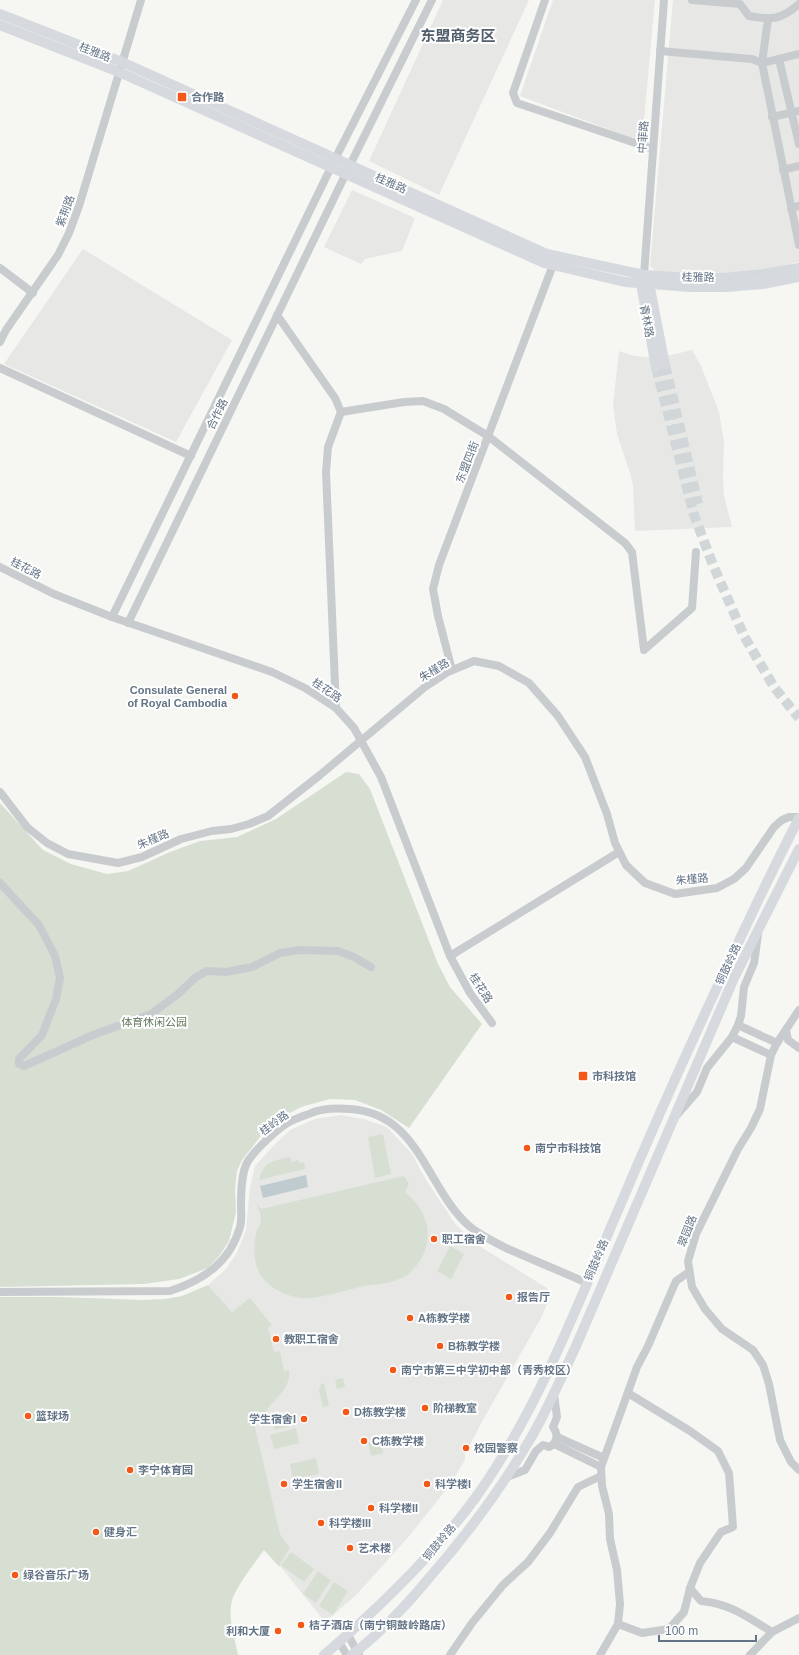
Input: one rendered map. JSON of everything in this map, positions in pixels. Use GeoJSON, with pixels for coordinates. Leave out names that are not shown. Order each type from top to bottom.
{"type":"FeatureCollection","features":[{"type":"Feature","properties":{"kind":"main road","name":"桂雅路"},"geometry":{"type":"LineString","coordinates":[[0,14],[334,163],[548,254],[644,278],[690,287],[726,287],[763,284],[799,278]]}},
{"type":"Feature","properties":{"kind":"main road","name":"桂雅路"},"geometry":{"type":"LineString","coordinates":[[0,25],[120,67]]}},
{"type":"Feature","properties":{"kind":"main road","name":"桂雅路"},"geometry":{"type":"LineString","coordinates":[[348,169],[544,263],[625,282],[644,278],[724,278],[799,268]]}},
{"type":"Feature","properties":{"kind":"main road","name":"青林路"},"geometry":{"type":"LineString","coordinates":[[644,278],[660,366]]}},
{"type":"Feature","properties":{"kind":"main road","name":"铜鼓岭路"},"geometry":{"type":"LineString","coordinates":[[324,1655],[348,1635],[416,1569],[475,1497],[506,1451],[562,1341],[668,1095],[755,906],[799,818]]}},
{"type":"Feature","properties":{"kind":"main road","name":"铜鼓岭路"},"geometry":{"type":"LineString","coordinates":[[356,1654],[394,1616],[442,1563],[488,1505],[527,1445],[554,1394],[676,1117],[734,978],[796,858],[799,849]]}},
{"type":"Feature","properties":{"kind":"main road"},"geometry":{"type":"LineString","coordinates":[[610,1227],[624,1233]]}},
{"type":"Feature","properties":{"kind":"main road"},"geometry":{"type":"LineString","coordinates":[[431,1552],[442,1563]]}},
{"type":"Feature","properties":{"kind":"street","name":"紫荆路"},"geometry":{"type":"LineString","coordinates":[[0,342],[6,330],[58,255],[69,233],[79,206],[141,0]]}},
{"type":"Feature","properties":{"kind":"street"},"geometry":{"type":"LineString","coordinates":[[112,617],[334,163],[416,0]]}},
{"type":"Feature","properties":{"kind":"street","name":"合作路"},"geometry":{"type":"LineString","coordinates":[[128,623],[348,169],[432,0]]}},
{"type":"Feature","properties":{"kind":"street"},"geometry":{"type":"LineString","coordinates":[[545,0],[513,93],[517,103],[653,149]]}},
{"type":"Feature","properties":{"kind":"street","name":"中菲路"},"geometry":{"type":"LineString","coordinates":[[644,278],[664,0]]}},
{"type":"Feature","properties":{"kind":"street"},"geometry":{"type":"LineString","coordinates":[[692,0],[740,4],[749,16],[768,19],[788,14],[799,4]]}},
{"type":"Feature","properties":{"kind":"street"},"geometry":{"type":"LineString","coordinates":[[768,19],[762,63],[783,170],[795,207],[799,245]]}},
{"type":"Feature","properties":{"kind":"street"},"geometry":{"type":"LineString","coordinates":[[660,51],[752,59],[762,63],[799,54]]}},
{"type":"Feature","properties":{"kind":"street"},"geometry":{"type":"LineString","coordinates":[[779,59],[795,112],[799,144]]}},
{"type":"Feature","properties":{"kind":"street"},"geometry":{"type":"LineString","coordinates":[[772,117],[795,112]]}},
{"type":"Feature","properties":{"kind":"street"},"geometry":{"type":"LineString","coordinates":[[783,170],[799,166]]}},
{"type":"Feature","properties":{"kind":"street","name":"东盟四街"},"geometry":{"type":"LineString","coordinates":[[452,670],[438,616],[433,589],[439,565],[553,265]]}},
{"type":"Feature","properties":{"kind":"street"},"geometry":{"type":"LineString","coordinates":[[0,268],[33,293]]}},
{"type":"Feature","properties":{"kind":"street"},"geometry":{"type":"LineString","coordinates":[[277,315],[336,398],[340,412],[328,447],[326,472],[336,708]]}},
{"type":"Feature","properties":{"kind":"street"},"geometry":{"type":"LineString","coordinates":[[0,368],[191,456]]}},
{"type":"Feature","properties":{"kind":"street"},"geometry":{"type":"LineString","coordinates":[[340,412],[404,402],[423,401],[444,409],[488,436],[630,546],[644,650],[692,608],[696,552]]}},
{"type":"Feature","properties":{"kind":"street","name":"桂花路"},"geometry":{"type":"LineString","coordinates":[[0,567],[54,594],[112,617],[272,672],[306,688],[336,708],[354,728],[381,777],[450,956],[470,992],[492,1023]]}},
{"type":"Feature","properties":{"kind":"street","name":"朱槿路"},"geometry":{"type":"LineString","coordinates":[[0,792],[27,827],[47,843],[68,854],[118,862],[142,857],[181,839],[212,831],[250,824],[268,816],[425,687],[452,670],[474,662],[499,666],[529,683],[558,716],[584,757],[607,814],[619,852],[626,865],[645,883],[675,894],[717,888],[734,879],[746,868],[774,827],[782,820],[790,816],[799,818]]}},
{"type":"Feature","properties":{"kind":"street"},"geometry":{"type":"LineString","coordinates":[[450,956],[619,852]]}},
{"type":"Feature","properties":{"kind":"street"},"geometry":{"type":"LineString","coordinates":[[0,882],[39,925],[55,956],[60,978],[56,999],[42,1035],[19,1059],[19,1064],[24,1066],[94,1035],[151,1014],[178,994],[196,976],[207,971],[226,972],[252,968],[280,953],[300,950],[338,951],[354,957],[371,967]]}},
{"type":"Feature","properties":{"kind":"street"},"geometry":{"type":"LineString","coordinates":[[676,1117],[697,1092],[707,1068],[732,1037],[738,1025],[741,1016],[744,987],[754,963],[759,929]]}},
{"type":"Feature","properties":{"kind":"street","name":"翠园路"},"geometry":{"type":"LineString","coordinates":[[799,1010],[777,1043],[771,1055],[760,1109],[751,1128],[738,1148],[696,1234],[688,1261],[692,1287],[705,1309],[722,1329],[753,1350],[763,1365],[769,1384],[780,1440],[791,1462],[799,1470]]}},
{"type":"Feature","properties":{"kind":"street"},"geometry":{"type":"LineString","coordinates":[[738,1025],[777,1043]]}},
{"type":"Feature","properties":{"kind":"street"},"geometry":{"type":"LineString","coordinates":[[786,1030],[788,1040],[799,1048]]}},
{"type":"Feature","properties":{"kind":"street"},"geometry":{"type":"LineString","coordinates":[[732,1037],[771,1055]]}},
{"type":"Feature","properties":{"kind":"street","name":"桂岭路"},"geometry":{"type":"LineString","coordinates":[[0,1292],[170,1291],[182,1288],[210,1273],[227,1255],[240,1226],[241,1188],[247,1162],[266,1141],[288,1123],[312,1112],[338,1108],[364,1110],[386,1120],[403,1134],[421,1155],[449,1202],[467,1224],[481,1235],[530,1259],[587,1283]]}},
{"type":"Feature","properties":{"kind":"street"},"geometry":{"type":"LineString","coordinates":[[600,1655],[618,1624],[620,1604],[618,1570],[610,1539],[609,1514],[601,1476],[601,1467],[637,1367],[648,1346],[676,1281],[689,1272]]}},
{"type":"Feature","properties":{"kind":"street"},"geometry":{"type":"LineString","coordinates":[[618,1624],[642,1633],[669,1629],[684,1612],[690,1588],[700,1563],[721,1532],[733,1527],[729,1474],[718,1451],[690,1431],[628,1392]]}},
{"type":"Feature","properties":{"kind":"street"},"geometry":{"type":"LineString","coordinates":[[507,1477],[525,1470],[536,1451],[543,1445],[549,1447],[556,1440],[556,1432],[553,1427],[556,1417],[554,1394]]}},
{"type":"Feature","properties":{"kind":"street"},"geometry":{"type":"LineString","coordinates":[[556,1440],[604,1458]]}},
{"type":"Feature","properties":{"kind":"street"},"geometry":{"type":"LineString","coordinates":[[556,1440],[601,1467]]}},
{"type":"Feature","properties":{"kind":"street"},"geometry":{"type":"LineString","coordinates":[[450,1655],[472,1623],[503,1585],[528,1562],[550,1533],[578,1487],[601,1476]]}},
{"type":"Feature","properties":{"kind":"street"},"geometry":{"type":"LineString","coordinates":[[690,1588],[701,1601],[717,1603],[734,1609],[772,1632]]}},
{"type":"Feature","properties":{"kind":"street"},"geometry":{"type":"LineString","coordinates":[[750,1655],[772,1632],[799,1618]]}},
{"type":"Feature","properties":{"kind":"street"},"geometry":{"type":"LineString","coordinates":[[348,1635],[356,1654]]}},
{"type":"Feature","properties":{"kind":"street"},"geometry":{"type":"LineString","coordinates":[[339,1642],[347,1655]]}},
{"type":"Feature","properties":{"kind":"shaded area"},"geometry":{"type":"Polygon","coordinates":[[[443,0],[529,0],[439,195],[369,161],[443,0]]]}},
{"type":"Feature","properties":{"kind":"shaded area"},"geometry":{"type":"Polygon","coordinates":[[[553,0],[655,0],[642,142],[520,96],[553,0]]]}},
{"type":"Feature","properties":{"kind":"shaded area"},"geometry":{"type":"Polygon","coordinates":[[[673,0],[799,1],[799,262],[766,270],[721,275],[657,273],[650,266],[673,0]]]}},
{"type":"Feature","properties":{"kind":"shaded area"},"geometry":{"type":"Polygon","coordinates":[[[352,190],[415,218],[402,251],[365,259],[361,264],[324,247],[352,190]]]}},
{"type":"Feature","properties":{"kind":"shaded area"},"geometry":{"type":"Polygon","coordinates":[[[83,249],[232,340],[176,442],[4,364],[83,249]]]}},
{"type":"Feature","properties":{"kind":"shaded area"},"geometry":{"type":"Polygon","coordinates":[[[692,350],[701,366],[719,412],[724,442],[724,496],[732,527],[635,531],[633,485],[617,434],[613,405],[619,351],[634,356],[658,358],[692,350]]]}},
{"type":"Feature","properties":{"kind":"shaded area","name":"南宁市第三中学初中部（青秀校区）"},"geometry":{"type":"Polygon","coordinates":[[[341,1115],[364,1119],[387,1127],[412,1154],[426,1180],[456,1225],[476,1244],[547,1288],[550,1294],[541,1318],[484,1418],[465,1454],[465,1460],[450,1485],[410,1535],[368,1582],[356,1595],[325,1622],[280,1566],[279,1567],[264,1550],[255,1427],[273,1402],[217,1295],[208,1285],[225,1270],[237,1253],[246,1230],[250,1187],[255,1166],[290,1130],[315,1119],[341,1115]]]}},
{"type":"Feature","properties":{"kind":"shaded area"},"geometry":{"type":"Polygon","coordinates":[[[306,1175],[308,1187],[263,1198],[260,1186],[306,1175]]]}},
{"type":"Feature","properties":{"kind":"green space","name":"体育休闲公园"},"geometry":{"type":"Polygon","coordinates":[[[346,772],[359,774],[370,789],[438,964],[450,987],[482,1024],[409,1128],[381,1110],[355,1100],[330,1099],[301,1107],[271,1123],[242,1160],[237,1171],[235,1189],[236,1212],[229,1241],[220,1255],[208,1268],[179,1279],[144,1284],[0,1287],[0,803],[43,850],[71,864],[107,874],[128,871],[170,852],[200,841],[237,837],[276,819],[346,772]]]}},
{"type":"Feature","properties":{"kind":"green space"},"geometry":{"type":"Polygon","coordinates":[[[383,1134],[391,1174],[375,1178],[368,1137],[383,1134]]]}},
{"type":"Feature","properties":{"kind":"green space"},"geometry":{"type":"Polygon","coordinates":[[[290,1157],[292,1162],[299,1160],[299,1163],[304,1162],[305,1169],[259,1180],[267,1165],[274,1161],[290,1157]]]}},
{"type":"Feature","properties":{"kind":"green space"},"geometry":{"type":"Polygon","coordinates":[[[404,1176],[409,1184],[405,1192],[421,1211],[426,1222],[428,1233],[427,1244],[423,1255],[417,1265],[407,1275],[400,1279],[382,1284],[364,1286],[323,1296],[307,1298],[284,1294],[270,1285],[262,1277],[257,1267],[254,1255],[256,1233],[261,1222],[260,1212],[256,1204],[261,1209],[404,1176]]]}},
{"type":"Feature","properties":{"kind":"green space"},"geometry":{"type":"Polygon","coordinates":[[[450,1246],[464,1254],[451,1279],[437,1271],[450,1246]]]}},
{"type":"Feature","properties":{"kind":"green space","name":"李宁体育园"},"geometry":{"type":"Polygon","coordinates":[[[208,1285],[232,1312],[250,1298],[272,1325],[268,1328],[274,1352],[280,1351],[284,1371],[289,1370],[289,1380],[285,1388],[255,1427],[280,1534],[290,1548],[279,1566],[264,1550],[244,1577],[235,1593],[231,1606],[231,1618],[238,1655],[0,1655],[0,1297],[60,1297],[143,1300],[165,1299],[182,1296],[208,1285]]]}},
{"type":"Feature","properties":{"kind":"green space"},"geometry":{"type":"Polygon","coordinates":[[[343,1378],[345,1387],[337,1389],[335,1380],[343,1378]]]}},
{"type":"Feature","properties":{"kind":"green space"},"geometry":{"type":"Polygon","coordinates":[[[324,1383],[329,1406],[323,1407],[319,1390],[321,1384],[324,1383]]]}},
{"type":"Feature","properties":{"kind":"green space"},"geometry":{"type":"Polygon","coordinates":[[[293,1412],[296,1425],[274,1430],[271,1417],[293,1412]]]}},
{"type":"Feature","properties":{"kind":"green space"},"geometry":{"type":"Polygon","coordinates":[[[296,1428],[299,1443],[274,1449],[270,1435],[296,1428]]]}},
{"type":"Feature","properties":{"kind":"green space"},"geometry":{"type":"Polygon","coordinates":[[[381,1441],[383,1453],[371,1456],[368,1442],[381,1441]]]}},
{"type":"Feature","properties":{"kind":"green space"},"geometry":{"type":"Polygon","coordinates":[[[316,1458],[319,1474],[293,1479],[290,1464],[316,1458]]]}},
{"type":"Feature","properties":{"kind":"green space"},"geometry":{"type":"Polygon","coordinates":[[[291,1552],[314,1569],[304,1582],[281,1565],[291,1552]]]}},
{"type":"Feature","properties":{"kind":"green space"},"geometry":{"type":"Polygon","coordinates":[[[318,1571],[331,1580],[316,1603],[303,1594],[318,1571]]]}},
{"type":"Feature","properties":{"kind":"green space"},"geometry":{"type":"Polygon","coordinates":[[[334,1582],[348,1591],[333,1615],[319,1606],[334,1582]]]}},
{"type":"Feature","properties":{"kind":"tunnel"},"geometry":{"type":"LineString","coordinates":[[665,365],[698,504]]}},
{"type":"Feature","properties":{"kind":"tunnel"},"geometry":{"type":"LineString","coordinates":[[656,367],[694,515],[713,565],[744,636],[774,687],[799,718]]}},
{"type":"Feature","properties":{"kind":"place","name":"合作路"},"geometry":{"type":"Point","coordinates":[182,97]}},
{"type":"Feature","properties":{"kind":"place","name":"Consulate General of Royal Cambodia"},"geometry":{"type":"Point","coordinates":[235,696]}},
{"type":"Feature","properties":{"kind":"place","name":"市科技馆"},"geometry":{"type":"Point","coordinates":[583,1076]}},
{"type":"Feature","properties":{"kind":"place","name":"南宁市科技馆"},"geometry":{"type":"Point","coordinates":[527,1148]}},
{"type":"Feature","properties":{"kind":"place","name":"职工宿舍"},"geometry":{"type":"Point","coordinates":[434,1239]}},
{"type":"Feature","properties":{"kind":"place","name":"报告厅"},"geometry":{"type":"Point","coordinates":[509,1297]}},
{"type":"Feature","properties":{"kind":"place","name":"A栋教学楼"},"geometry":{"type":"Point","coordinates":[410,1318]}},
{"type":"Feature","properties":{"kind":"place","name":"教职工宿舍"},"geometry":{"type":"Point","coordinates":[276,1339]}},
{"type":"Feature","properties":{"kind":"place","name":"B栋教学楼"},"geometry":{"type":"Point","coordinates":[440,1346]}},
{"type":"Feature","properties":{"kind":"place","name":"南宁市第三中学初中部（青秀校区）"},"geometry":{"type":"Point","coordinates":[393,1370]}},
{"type":"Feature","properties":{"kind":"place","name":"阶梯教室"},"geometry":{"type":"Point","coordinates":[425,1408]}},
{"type":"Feature","properties":{"kind":"place","name":"D栋教学楼"},"geometry":{"type":"Point","coordinates":[346,1412]}},
{"type":"Feature","properties":{"kind":"place","name":"篮球场"},"geometry":{"type":"Point","coordinates":[28,1416]}},
{"type":"Feature","properties":{"kind":"place","name":"学生宿舍I"},"geometry":{"type":"Point","coordinates":[304,1419]}},
{"type":"Feature","properties":{"kind":"place","name":"C栋教学楼"},"geometry":{"type":"Point","coordinates":[364,1441]}},
{"type":"Feature","properties":{"kind":"place","name":"校园警察"},"geometry":{"type":"Point","coordinates":[466,1448]}},
{"type":"Feature","properties":{"kind":"place","name":"李宁体育园"},"geometry":{"type":"Point","coordinates":[130,1470]}},
{"type":"Feature","properties":{"kind":"place","name":"学生宿舍II"},"geometry":{"type":"Point","coordinates":[284,1484]}},
{"type":"Feature","properties":{"kind":"place","name":"科学楼I"},"geometry":{"type":"Point","coordinates":[427,1484]}},
{"type":"Feature","properties":{"kind":"place","name":"科学楼II"},"geometry":{"type":"Point","coordinates":[371,1508]}},
{"type":"Feature","properties":{"kind":"place","name":"科学楼III"},"geometry":{"type":"Point","coordinates":[321,1523]}},
{"type":"Feature","properties":{"kind":"place","name":"健身汇"},"geometry":{"type":"Point","coordinates":[96,1532]}},
{"type":"Feature","properties":{"kind":"place","name":"艺术楼"},"geometry":{"type":"Point","coordinates":[350,1548]}},
{"type":"Feature","properties":{"kind":"place","name":"绿谷音乐广场"},"geometry":{"type":"Point","coordinates":[15,1575]}},
{"type":"Feature","properties":{"kind":"place","name":"桔子酒店（南宁铜鼓岭路店）"},"geometry":{"type":"Point","coordinates":[301,1625]}},
{"type":"Feature","properties":{"kind":"place","name":"利和大厦"},"geometry":{"type":"Point","coordinates":[278,1631]}},
{"type":"Feature","properties":{"kind":"district","name":"东盟商务区"},"geometry":{"type":"Point","coordinates":[458,35]}}]}
